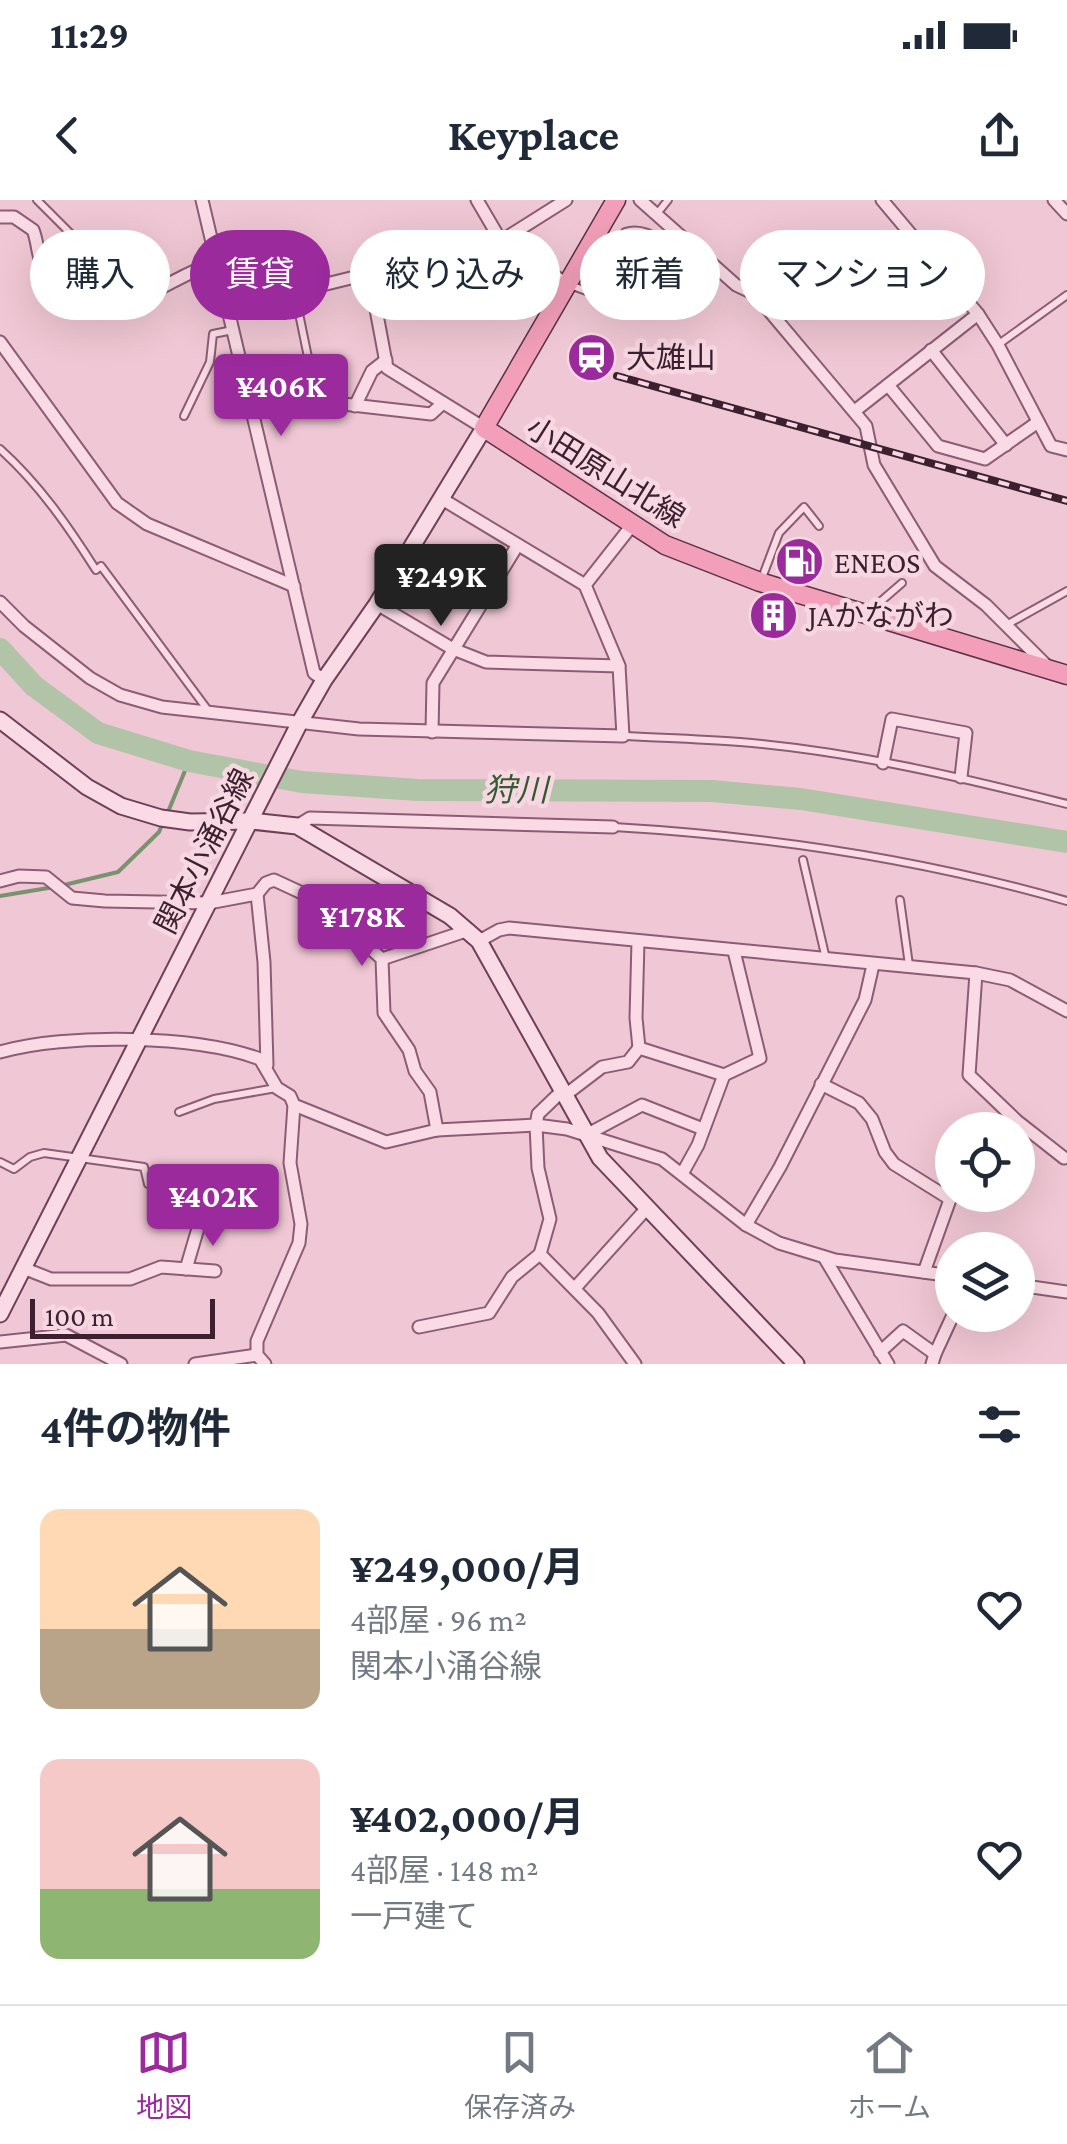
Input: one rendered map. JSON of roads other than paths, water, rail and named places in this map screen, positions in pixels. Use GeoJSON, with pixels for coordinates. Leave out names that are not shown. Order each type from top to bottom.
{"type":"FeatureCollection","features":[{"type":"Feature","properties":{"kind":"main road","name":"小田原山北線"},"geometry":{"type":"LineString","coordinates":[[616,200],[484,428],[665,545],[760,582],[1060,673]]}},
{"type":"Feature","properties":{"kind":"street"},"geometry":{"type":"LineString","coordinates":[[202,200],[210,230]]}},
{"type":"Feature","properties":{"kind":"street"},"geometry":{"type":"LineString","coordinates":[[476,200],[494,230]]}},
{"type":"Feature","properties":{"kind":"street"},"geometry":{"type":"LineString","coordinates":[[518,230],[566,200]]}},
{"type":"Feature","properties":{"kind":"street"},"geometry":{"type":"LineString","coordinates":[[640,200],[674,230]]}},
{"type":"Feature","properties":{"kind":"street"},"geometry":{"type":"LineString","coordinates":[[882,200],[907,230]]}},
{"type":"Feature","properties":{"kind":"street"},"geometry":{"type":"LineString","coordinates":[[1054,200],[1067,214]]}},
{"type":"Feature","properties":{"kind":"street"},"geometry":{"type":"LineString","coordinates":[[0,217],[14,217],[33,230]]}},
{"type":"Feature","properties":{"kind":"street"},"geometry":{"type":"LineString","coordinates":[[720,271],[736,285],[755,294],[856,410],[866,426],[880,476],[935,566],[1007,625],[1030,652],[1060,673],[1067,683]]}},
{"type":"Feature","properties":{"kind":"street"},"geometry":{"type":"LineString","coordinates":[[560,279],[567,284]]}},
{"type":"Feature","properties":{"kind":"street"},"geometry":{"type":"LineString","coordinates":[[232,320],[314,673],[324,680]]}},
{"type":"Feature","properties":{"kind":"street"},"geometry":{"type":"LineString","coordinates":[[378,320],[388,368],[484,428]]}},
{"type":"Feature","properties":{"kind":"street"},"geometry":{"type":"LineString","coordinates":[[856,410],[970,320]]}},
{"type":"Feature","properties":{"kind":"street"},"geometry":{"type":"LineString","coordinates":[[982,320],[1050,446],[1067,450]]}},
{"type":"Feature","properties":{"kind":"street"},"geometry":{"type":"LineString","coordinates":[[0,342],[118,503],[147,524],[294,586]]}},
{"type":"Feature","properties":{"kind":"street"},"geometry":{"type":"LineString","coordinates":[[931,350],[1006,444]]}},
{"type":"Feature","properties":{"kind":"street"},"geometry":{"type":"LineString","coordinates":[[355,406],[372,371],[386,360]]}},
{"type":"Feature","properties":{"kind":"street"},"geometry":{"type":"LineString","coordinates":[[888,385],[938,446],[986,460],[1038,422]]}},
{"type":"Feature","properties":{"kind":"street"},"geometry":{"type":"LineString","coordinates":[[317,402],[431,414],[443,403]]}},
{"type":"Feature","properties":{"kind":"street","name":"関本小涌谷線"},"geometry":{"type":"LineString","coordinates":[[0,1314],[299,724],[324,680],[378,604],[484,428]]}},
{"type":"Feature","properties":{"kind":"street"},"geometry":{"type":"LineString","coordinates":[[0,602],[62,656],[120,695],[162,707],[359,729],[623,736],[619,666],[585,585],[442,498]]}},
{"type":"Feature","properties":{"kind":"street"},"geometry":{"type":"LineString","coordinates":[[585,585],[632,524]]}},
{"type":"Feature","properties":{"kind":"street"},"geometry":{"type":"LineString","coordinates":[[432,732],[433,683],[517,546]]}},
{"type":"Feature","properties":{"kind":"street"},"geometry":{"type":"LineString","coordinates":[[378,604],[453,649],[501,665],[619,666]]}},
{"type":"Feature","properties":{"kind":"street"},"geometry":{"type":"LineString","coordinates":[[884,763],[892,719],[966,733],[960,777]]}},
{"type":"Feature","properties":{"kind":"street"},"geometry":{"type":"LineString","coordinates":[[0,720],[121,806],[190,822],[255,814],[297,826],[450,916],[474,936],[600,1158],[796,1364]]}},
{"type":"Feature","properties":{"kind":"street"},"geometry":{"type":"LineString","coordinates":[[297,826],[310,818],[613,827]]}},
{"type":"Feature","properties":{"kind":"street"},"geometry":{"type":"LineString","coordinates":[[0,881],[19,876],[46,877],[72,898],[208,903],[258,894]]}},
{"type":"Feature","properties":{"kind":"street"},"geometry":{"type":"LineString","coordinates":[[196,1364],[261,1360],[257,1341],[300,1243],[301,1224],[290,1163],[294,1105],[290,1096],[277,1088],[267,1065],[258,894],[266,883],[274,880],[315,898],[382,960],[384,1013],[430,1092],[437,1130]]}},
{"type":"Feature","properties":{"kind":"street"},"geometry":{"type":"LineString","coordinates":[[382,960],[510,928],[976,973],[1010,980],[1067,1010]]}},
{"type":"Feature","properties":{"kind":"street"},"geometry":{"type":"LineString","coordinates":[[419,1327],[489,1312],[512,1277],[540,1254],[550,1219],[538,1168],[538,1114],[602,1067],[628,1062],[639,1048],[638,941]]}},
{"type":"Feature","properties":{"kind":"street"},"geometry":{"type":"LineString","coordinates":[[639,1048],[724,1075],[760,1058],[734,951]]}},
{"type":"Feature","properties":{"kind":"street"},"geometry":{"type":"LineString","coordinates":[[746,1224],[780,1167],[865,1000],[873,965]]}},
{"type":"Feature","properties":{"kind":"street"},"geometry":{"type":"LineString","coordinates":[[976,973],[969,1074],[1008,1112]]}},
{"type":"Feature","properties":{"kind":"street"},"geometry":{"type":"LineString","coordinates":[[0,1052],[49,1042],[195,1042],[234,1049],[267,1065]]}},
{"type":"Feature","properties":{"kind":"street"},"geometry":{"type":"LineString","coordinates":[[682,1174],[724,1075]]}},
{"type":"Feature","properties":{"kind":"street"},"geometry":{"type":"LineString","coordinates":[[822,1084],[859,1103],[872,1119],[894,1164],[935,1188]]}},
{"type":"Feature","properties":{"kind":"street"},"geometry":{"type":"LineString","coordinates":[[294,1105],[386,1142],[437,1130],[536,1125],[586,1135],[662,1159],[746,1224],[779,1243],[824,1257],[935,1274]]}},
{"type":"Feature","properties":{"kind":"street"},"geometry":{"type":"LineString","coordinates":[[586,1135],[642,1105],[703,1129]]}},
{"type":"Feature","properties":{"kind":"street"},"geometry":{"type":"LineString","coordinates":[[1035,1135],[1064,1158]]}},
{"type":"Feature","properties":{"kind":"street"},"geometry":{"type":"LineString","coordinates":[[575,1288],[647,1208]]}},
{"type":"Feature","properties":{"kind":"street"},"geometry":{"type":"LineString","coordinates":[[924,1272],[946,1212]]}},
{"type":"Feature","properties":{"kind":"street"},"geometry":{"type":"LineString","coordinates":[[186,1269],[201,1218]]}},
{"type":"Feature","properties":{"kind":"street"},"geometry":{"type":"LineString","coordinates":[[540,1254],[598,1312],[633,1363]]}},
{"type":"Feature","properties":{"kind":"street"},"geometry":{"type":"LineString","coordinates":[[824,1257],[882,1360],[903,1331],[934,1359],[945,1332]]}},
{"type":"Feature","properties":{"kind":"street"},"geometry":{"type":"LineString","coordinates":[[23,1268],[51,1279],[130,1280],[161,1267],[215,1271]]}},
{"type":"Feature","properties":{"kind":"street"},"geometry":{"type":"LineString","coordinates":[[1035,1287],[1067,1292]]}},
{"type":"Feature","properties":{"kind":"street"},"geometry":{"type":"LineString","coordinates":[[0,1342],[66,1335],[121,1364]]}},
{"type":"Feature","properties":{"kind":"lane"},"geometry":{"type":"LineString","coordinates":[[37,200],[67,230]]}},
{"type":"Feature","properties":{"kind":"lane"},"geometry":{"type":"LineString","coordinates":[[656,215],[668,200]]}},
{"type":"Feature","properties":{"kind":"lane"},"geometry":{"type":"LineString","coordinates":[[567,284],[580,289]]}},
{"type":"Feature","properties":{"kind":"lane"},"geometry":{"type":"LineString","coordinates":[[998,345],[1067,295]]}},
{"type":"Feature","properties":{"kind":"lane"},"geometry":{"type":"LineString","coordinates":[[300,320],[317,402]]}},
{"type":"Feature","properties":{"kind":"lane"},"geometry":{"type":"LineString","coordinates":[[184,416],[210,362],[212,334],[234,330]]}},
{"type":"Feature","properties":{"kind":"lane"},"geometry":{"type":"LineString","coordinates":[[0,449],[58,511],[96,570],[101,566],[211,714]]}},
{"type":"Feature","properties":{"kind":"lane"},"geometry":{"type":"LineString","coordinates":[[760,582],[779,532],[804,507],[820,526]]}},
{"type":"Feature","properties":{"kind":"lane"},"geometry":{"type":"LineString","coordinates":[[871,616],[880,602],[902,583]]}},
{"type":"Feature","properties":{"kind":"lane"},"geometry":{"type":"LineString","coordinates":[[1007,625],[1067,592]]}},
{"type":"Feature","properties":{"kind":"lane"},"geometry":{"type":"LineString","coordinates":[[623,736],[743,742],[884,763],[1067,804]]}},
{"type":"Feature","properties":{"kind":"lane"},"geometry":{"type":"LineString","coordinates":[[613,827],[688,831],[834,852],[942,870],[1067,902]]}},
{"type":"Feature","properties":{"kind":"lane"},"geometry":{"type":"LineString","coordinates":[[803,860],[826,960]]}},
{"type":"Feature","properties":{"kind":"lane"},"geometry":{"type":"LineString","coordinates":[[900,900],[909,966]]}},
{"type":"Feature","properties":{"kind":"lane"},"geometry":{"type":"LineString","coordinates":[[179,1112],[214,1100],[277,1088]]}},
{"type":"Feature","properties":{"kind":"lane"},"geometry":{"type":"LineString","coordinates":[[0,1162],[14,1169],[44,1153],[144,1167],[148,1184]]}},
{"type":"Feature","properties":{"kind":"waterway","name":"狩川"},"geometry":{"type":"LineString","coordinates":[[0,649],[34,686],[98,733],[189,761],[302,782],[418,790],[712,791],[801,799],[1067,842]]}},
{"type":"Feature","properties":{"kind":"waterway"},"geometry":{"type":"LineString","coordinates":[[168,812],[189,761]]}},
{"type":"Feature","properties":{"kind":"waterway"},"geometry":{"type":"LineString","coordinates":[[64,885],[118,872],[162,825]]}},
{"type":"Feature","properties":{"kind":"waterway"},"geometry":{"type":"LineString","coordinates":[[0,896],[54,887]]}},
{"type":"Feature","properties":{"kind":"railway"},"geometry":{"type":"LineString","coordinates":[[617,376],[1067,501]]}},
{"type":"Feature","properties":{"kind":"place","name":"大雄山"},"geometry":{"type":"Point","coordinates":[591,357]}},
{"type":"Feature","properties":{"kind":"place","name":"ENEOS"},"geometry":{"type":"Point","coordinates":[799,562]}},
{"type":"Feature","properties":{"kind":"place","name":"JAかながわ"},"geometry":{"type":"Point","coordinates":[773,615]}}]}
